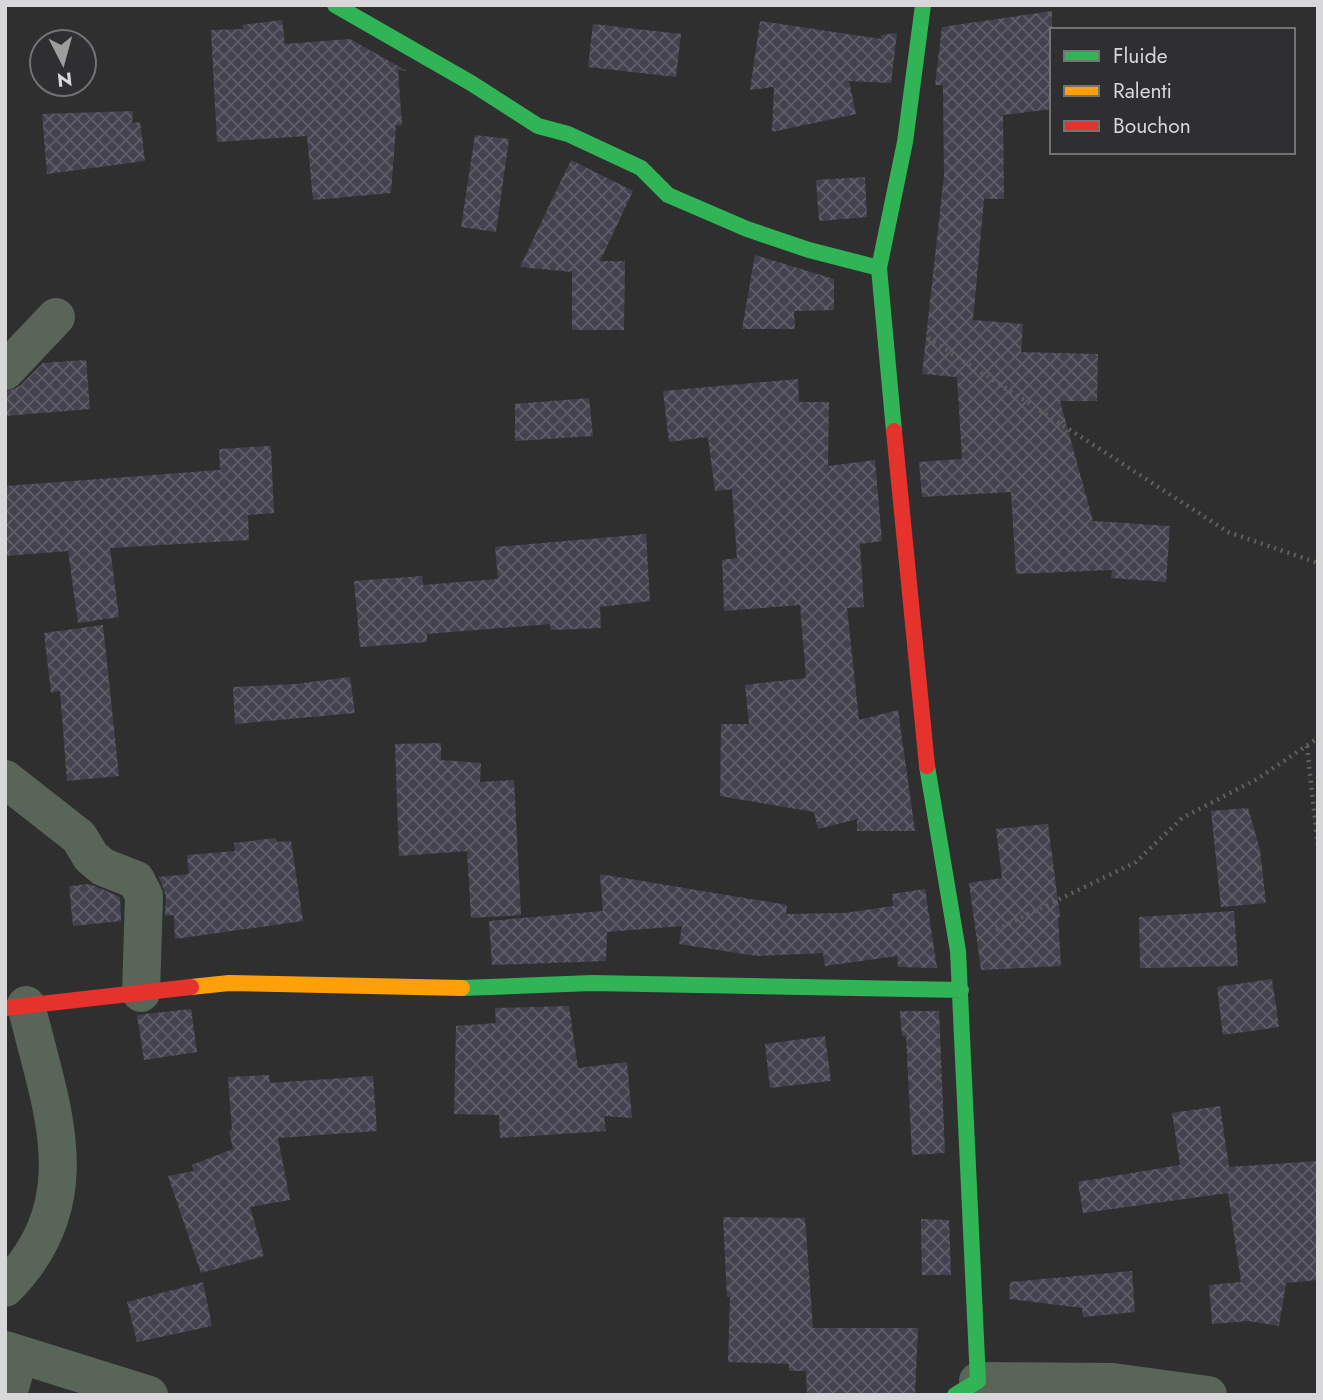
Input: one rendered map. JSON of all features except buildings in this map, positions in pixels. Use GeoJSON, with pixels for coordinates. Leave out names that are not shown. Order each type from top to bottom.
{"type":"FeatureCollection","features":[{"type":"Feature","properties":{"kind":"street"},"geometry":{"type":"LineString","coordinates":[[335,5],[471,83],[538,126],[568,134],[641,168],[668,195],[747,229],[809,250],[879,268]]}},
{"type":"Feature","properties":{"kind":"street"},"geometry":{"type":"LineString","coordinates":[[923,5],[905,142],[879,268],[922,737],[958,951],[961,990],[967,1388],[1114,1382],[1208,1395]]}},
{"type":"Feature","properties":{"kind":"street"},"geometry":{"type":"LineString","coordinates":[[5,371],[56,317]]}},
{"type":"Feature","properties":{"kind":"street"},"geometry":{"type":"LineString","coordinates":[[5,779],[79,837],[91,857],[103,867],[135,880],[144,896],[141,993]]}},
{"type":"Feature","properties":{"kind":"street"},"geometry":{"type":"LineString","coordinates":[[5,1288],[36,1251],[49,1225],[60,1158],[52,1104],[16,1007],[229,983],[456,988],[592,983],[961,990]]}},
{"type":"Feature","properties":{"kind":"street"},"geometry":{"type":"LineString","coordinates":[[8,1395],[12,1352],[149,1395]]}},
{"type":"Feature","properties":{"kind":"path"},"geometry":{"type":"LineString","coordinates":[[883,310],[1228,532],[1318,563]]}},
{"type":"Feature","properties":{"kind":"path"},"geometry":{"type":"LineString","coordinates":[[958,951],[1078,888],[1136,862],[1182,818],[1256,779],[1318,738]]}},
{"type":"Feature","properties":{"kind":"path"},"geometry":{"type":"LineString","coordinates":[[1307,746],[1318,847]]}},
{"type":"Feature","properties":{"kind":"traffic: fast"},"geometry":{"type":"LineString","coordinates":[[335,5],[471,83],[538,126],[568,134],[641,168],[668,195],[747,229],[809,250],[879,268]]}},
{"type":"Feature","properties":{"kind":"traffic: fast"},"geometry":{"type":"LineString","coordinates":[[894,431],[879,268],[905,142],[923,5]]}},
{"type":"Feature","properties":{"kind":"traffic: fast"},"geometry":{"type":"LineString","coordinates":[[927,766],[958,951],[978,1381],[955,1395]]}},
{"type":"Feature","properties":{"kind":"traffic: fast"},"geometry":{"type":"LineString","coordinates":[[462,988],[592,983],[961,990]]}},
{"type":"Feature","properties":{"kind":"traffic: slow"},"geometry":{"type":"LineString","coordinates":[[191,987],[229,983],[462,988]]}},
{"type":"Feature","properties":{"kind":"traffic: jam"},"geometry":{"type":"LineString","coordinates":[[894,431],[927,766]]}},
{"type":"Feature","properties":{"kind":"traffic: jam"},"geometry":{"type":"LineString","coordinates":[[5,1008],[191,987]]}}]}
